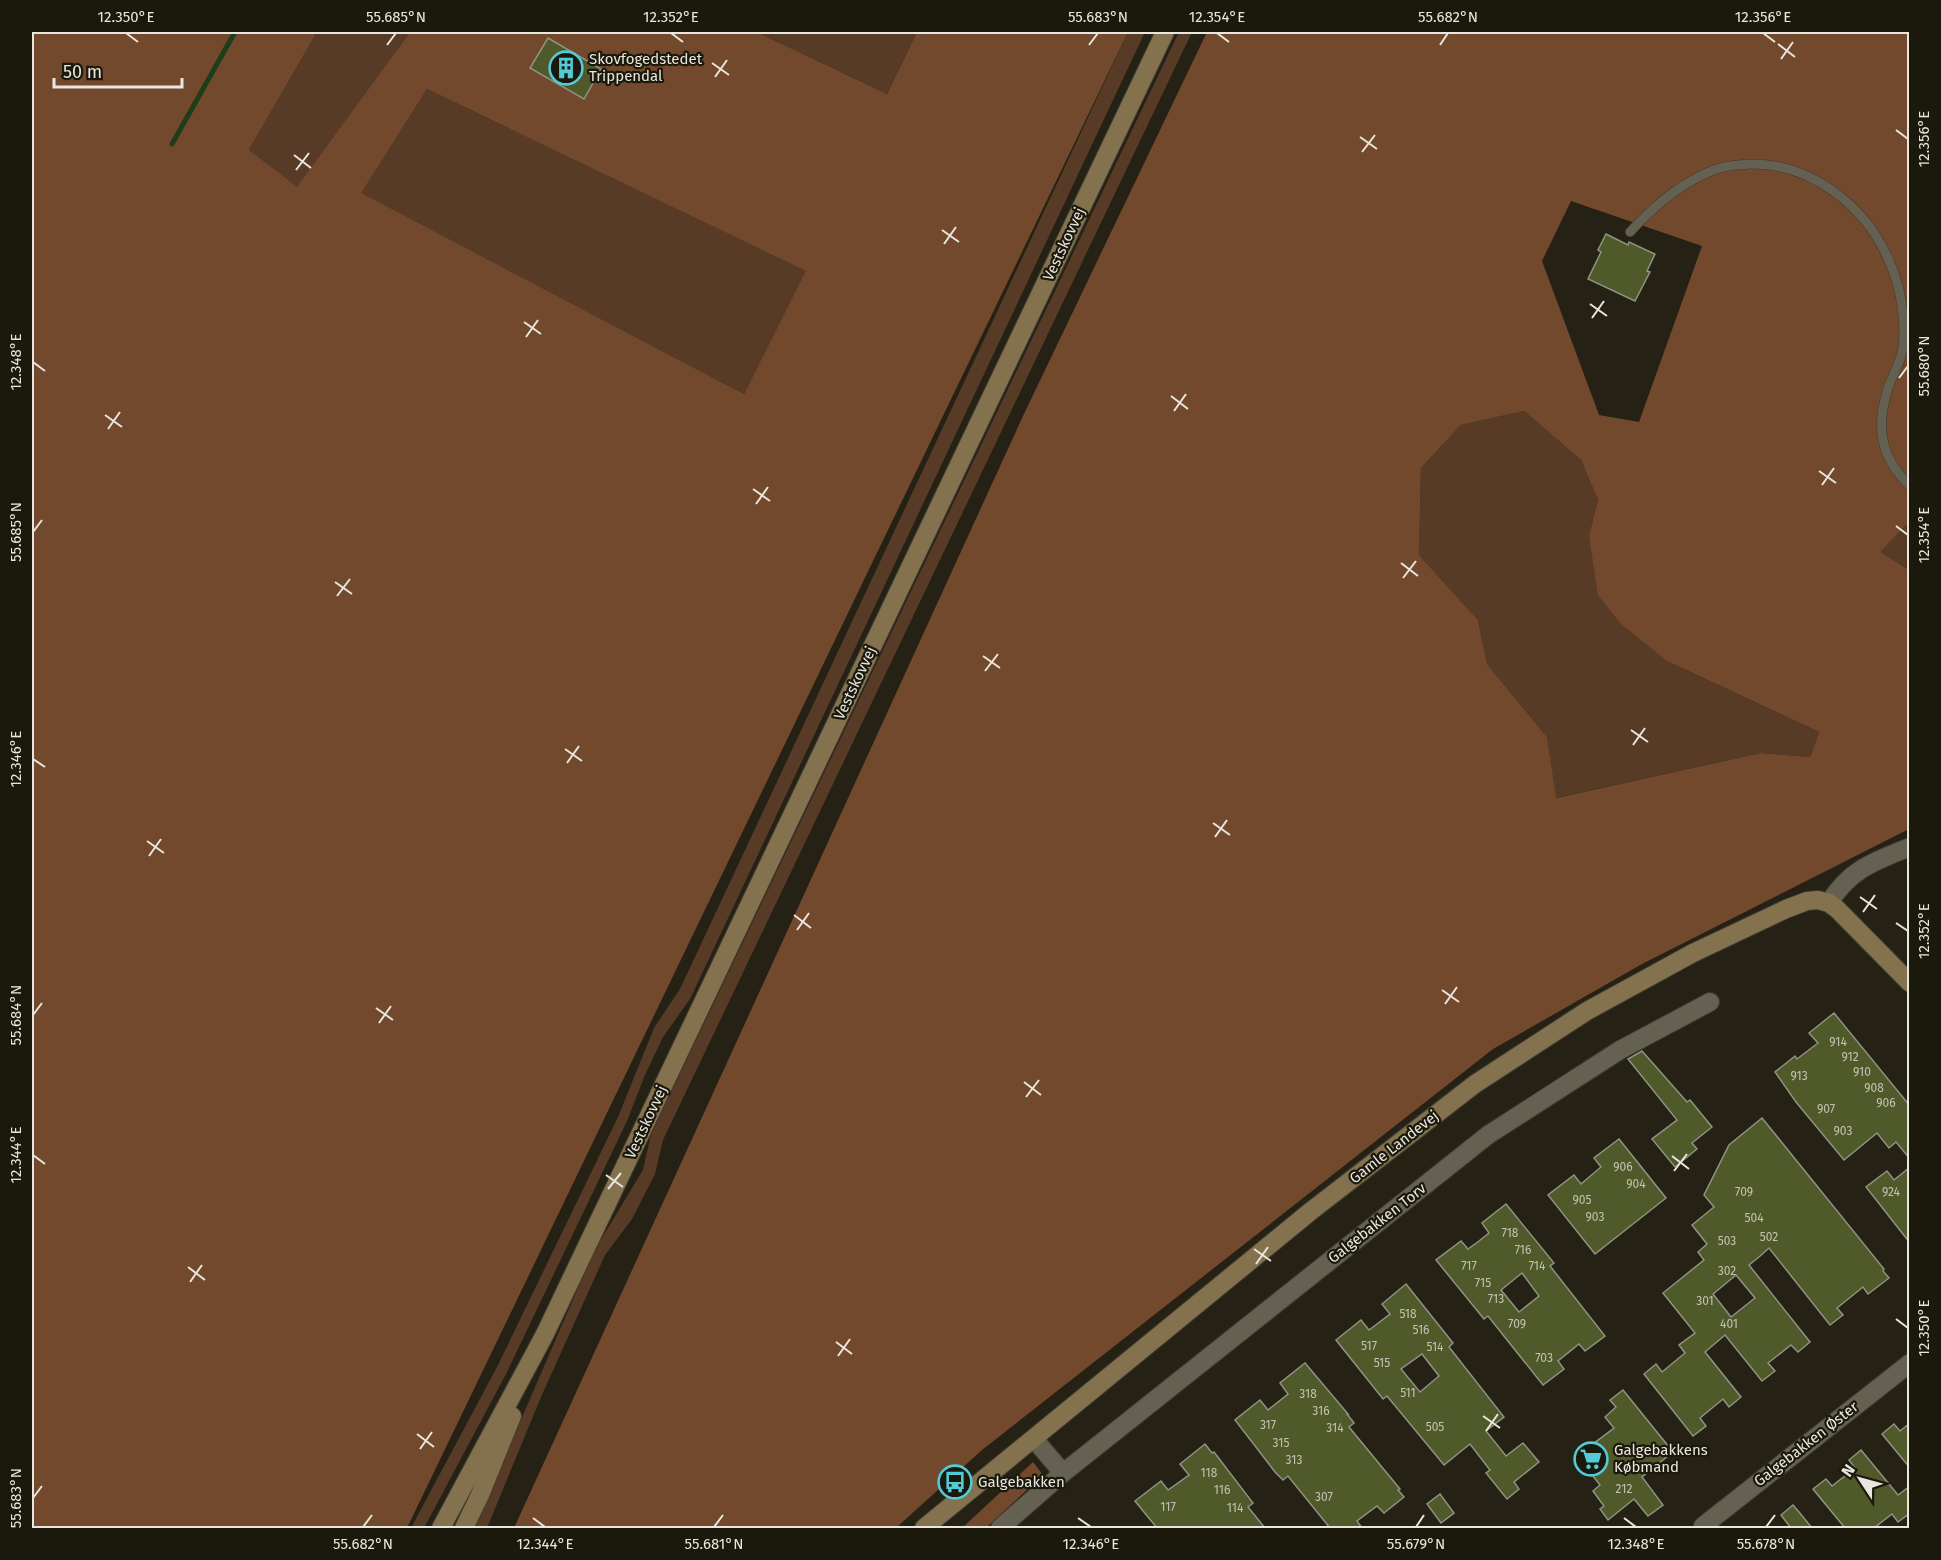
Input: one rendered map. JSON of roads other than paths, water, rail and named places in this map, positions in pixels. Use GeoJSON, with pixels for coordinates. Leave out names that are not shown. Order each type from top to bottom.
{"type":"FeatureCollection","features":[{"type":"Feature","properties":{"kind":"street","name":"Vestskovvej"},"geometry":{"type":"LineString","coordinates":[[441,1528],[545,1334],[1165,32]]}},
{"type":"Feature","properties":{"kind":"street"},"geometry":{"type":"LineString","coordinates":[[1910,847],[1876,861],[1850,876],[1829,903],[1845,916],[1910,983]]}},
{"type":"Feature","properties":{"kind":"street","name":"Gamle Landevej"},"geometry":{"type":"LineString","coordinates":[[924,1528],[1311,1211],[1475,1084],[1587,1011],[1693,953],[1796,905],[1818,900],[1829,903]]}},
{"type":"Feature","properties":{"kind":"street","name":"Galgebakken Torv"},"geometry":{"type":"LineString","coordinates":[[1000,1528],[1063,1473],[1488,1135],[1620,1050],[1710,1002]]}},
{"type":"Feature","properties":{"kind":"street","name":"Vestskovvej"},"geometry":{"type":"LineString","coordinates":[[464,1528],[480,1496],[545,1334]]}},
{"type":"Feature","properties":{"kind":"street","name":"Galgebakken Øster"},"geometry":{"type":"LineString","coordinates":[[1703,1526],[1910,1362]]}},
{"type":"Feature","properties":{"kind":"street"},"geometry":{"type":"LineString","coordinates":[[1035,1439],[1063,1473]]}},
{"type":"Feature","properties":{"kind":"lane"},"geometry":{"type":"LineString","coordinates":[[1630,232],[1646,215],[1693,180],[1715,169],[1737,165],[1765,164],[1799,173],[1826,185],[1854,207],[1876,235],[1890,263],[1899,290],[1904,322],[1903,348],[1886,394],[1880,423],[1885,449],[1896,473],[1910,486]]}},
{"type":"Feature","properties":{"kind":"waterway"},"geometry":{"type":"LineString","coordinates":[[172,144],[235,32]]}},
{"type":"Feature","properties":{"kind":"place","name":"Skovfogedstedet Trippendal"},"geometry":{"type":"Point","coordinates":[566,68]}},
{"type":"Feature","properties":{"kind":"place","name":"Galgebakkens Købmand"},"geometry":{"type":"Point","coordinates":[1591,1459]}},
{"type":"Feature","properties":{"kind":"place","name":"Galgebakken"},"geometry":{"type":"Point","coordinates":[955,1482]}}]}
